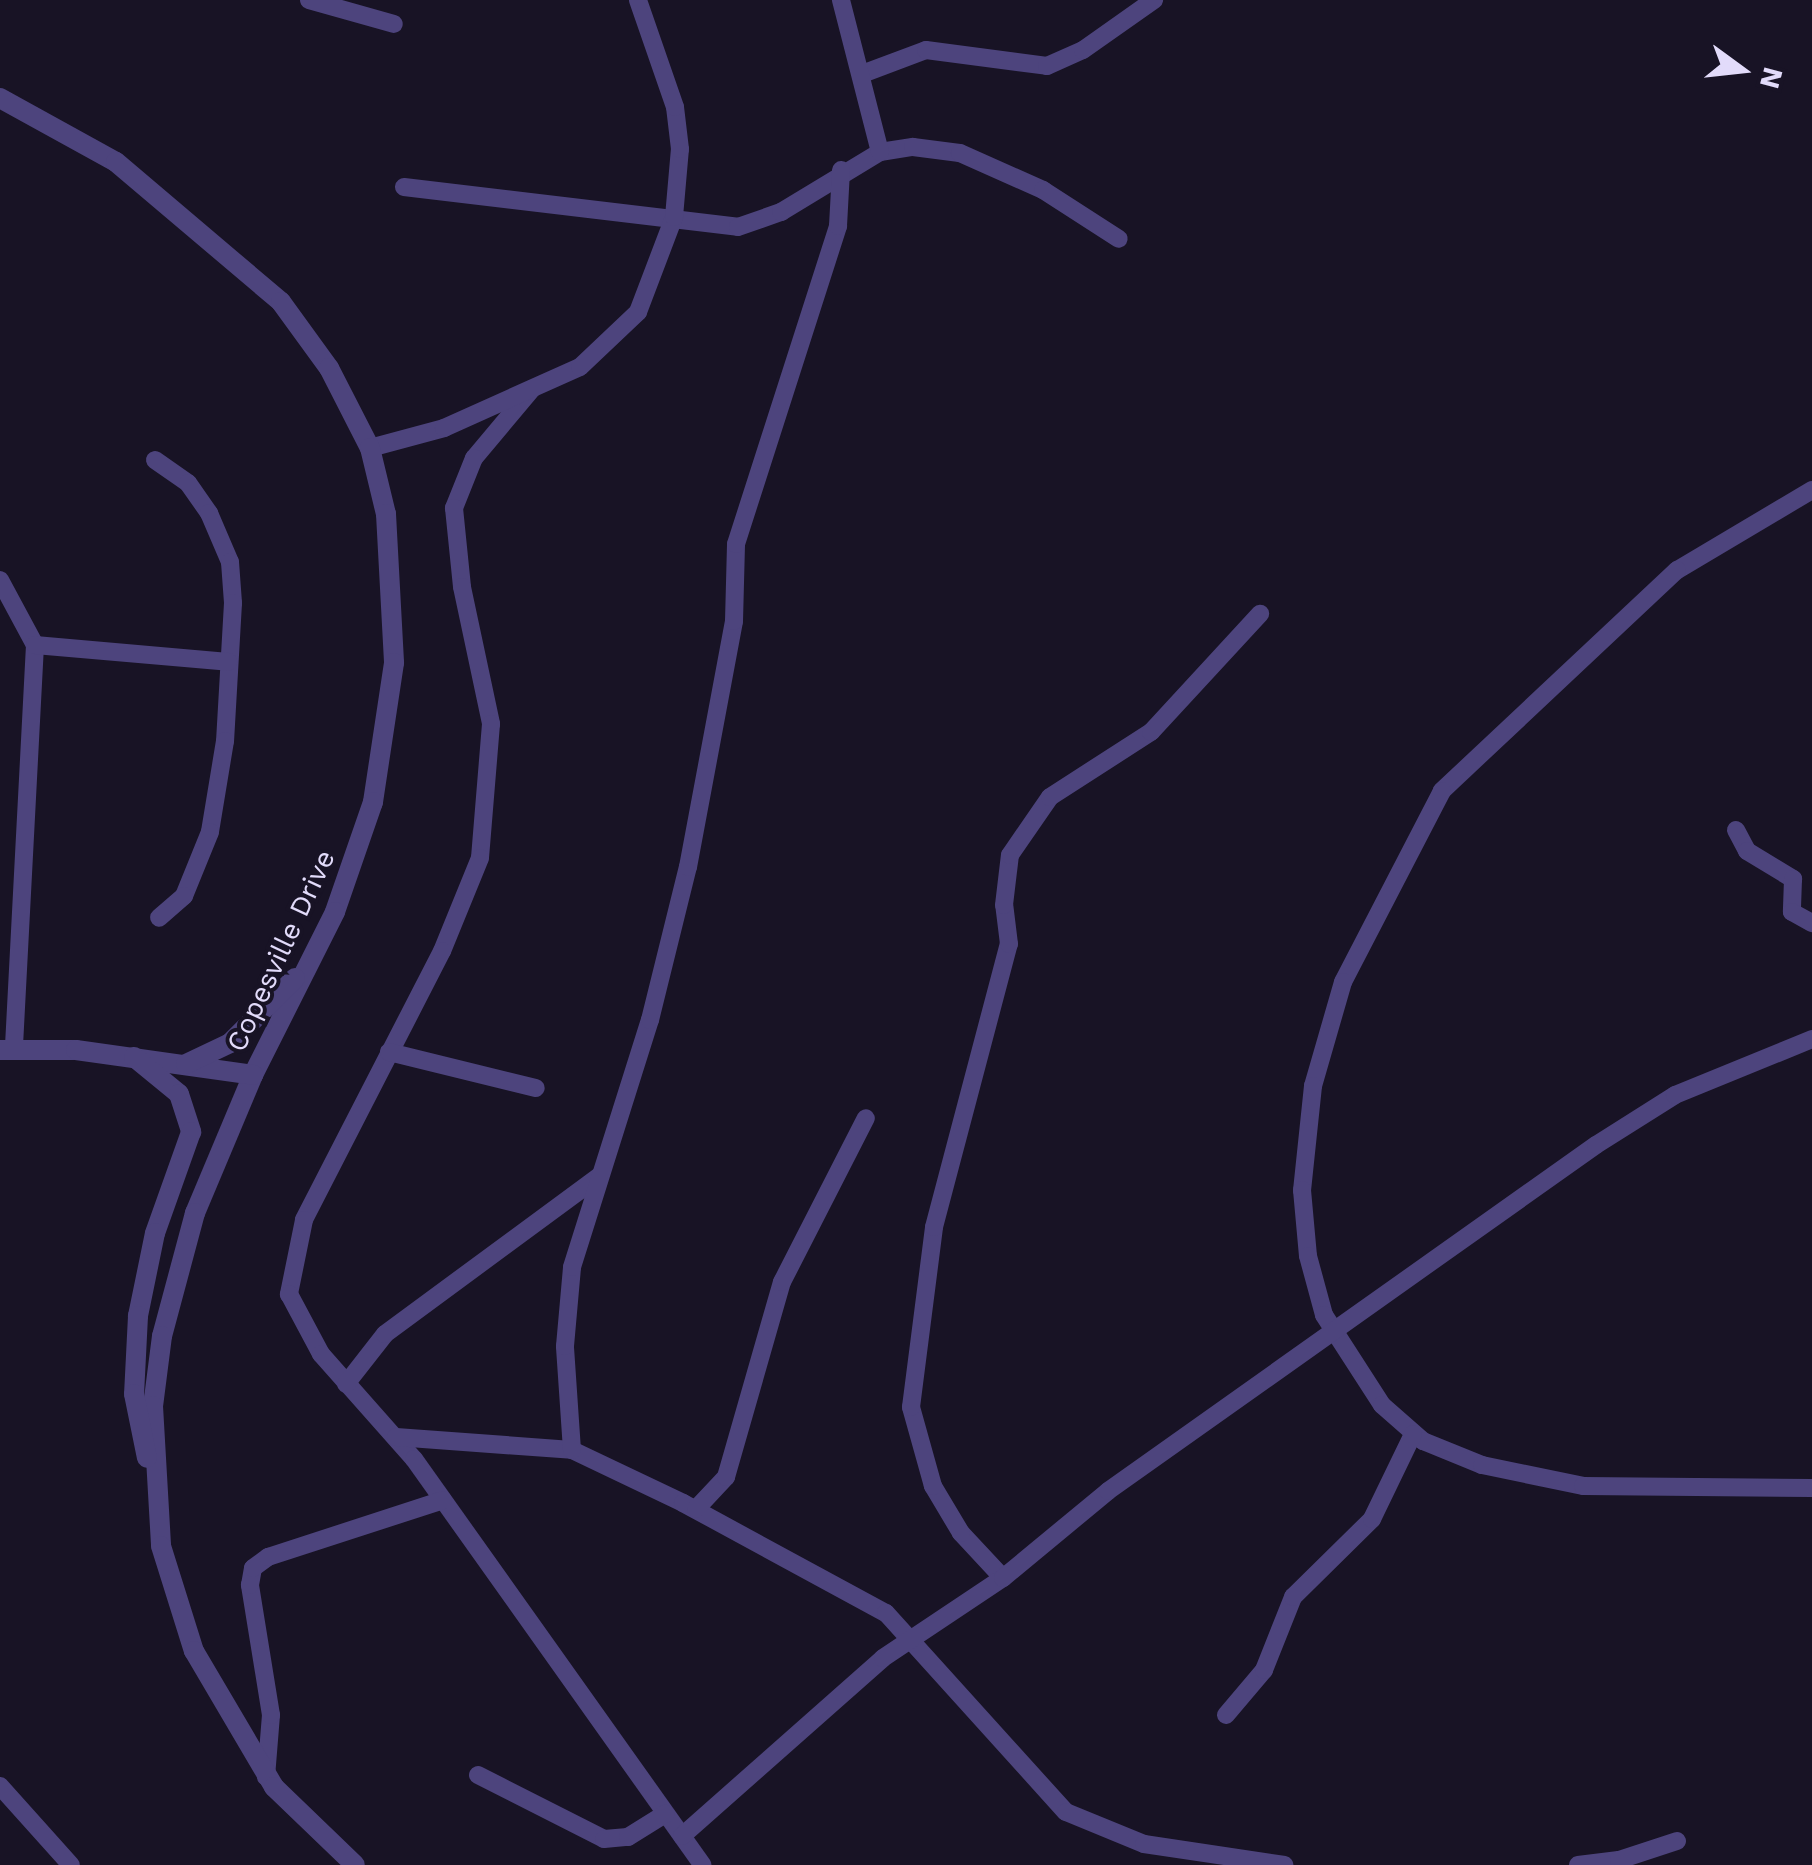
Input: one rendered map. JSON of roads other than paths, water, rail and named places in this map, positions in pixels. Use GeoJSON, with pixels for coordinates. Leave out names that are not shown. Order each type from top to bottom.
{"type":"FeatureCollection","features":[{"type":"Feature","properties":{"kind":"street"},"geometry":{"type":"LineString","coordinates":[[310,0],[394,24]]}},
{"type":"Feature","properties":{"kind":"street"},"geometry":{"type":"LineString","coordinates":[[370,448],[444,428],[580,368],[638,312],[674,217],[680,149],[675,107],[638,0]]}},
{"type":"Feature","properties":{"kind":"street"},"geometry":{"type":"LineString","coordinates":[[842,0],[880,152]]}},
{"type":"Feature","properties":{"kind":"street"},"geometry":{"type":"LineString","coordinates":[[862,74],[926,50],[1048,66],[1083,50],[1154,0]]}},
{"type":"Feature","properties":{"kind":"street","name":"Copesville Drive"},"geometry":{"type":"LineString","coordinates":[[0,98],[116,162],[258,280],[317,351],[370,448],[386,514],[394,663],[385,748],[355,861],[313,958],[253,1076],[195,1213],[174,1285],[153,1406],[153,1468],[161,1546],[179,1616],[222,1705],[266,1777],[356,1865]]}},
{"type":"Feature","properties":{"kind":"street"},"geometry":{"type":"LineString","coordinates":[[404,187],[738,227],[755,224],[841,170],[880,152],[914,147],[960,153],[1043,190],[1119,239]]}},
{"type":"Feature","properties":{"kind":"street"},"geometry":{"type":"LineString","coordinates":[[572,1450],[567,1308],[599,1175],[650,1020],[688,867],[734,621],[736,544],[838,226],[841,170]]}},
{"type":"Feature","properties":{"kind":"street"},"geometry":{"type":"LineString","coordinates":[[532,389],[474,458],[454,508],[462,587],[491,724],[491,789],[480,858],[464,904],[304,1220],[289,1278],[304,1330],[346,1384],[396,1437],[443,1500],[703,1865]]}},
{"type":"Feature","properties":{"kind":"street"},"geometry":{"type":"LineString","coordinates":[[155,460],[199,494],[230,562],[225,742],[210,832],[184,896],[159,918]]}},
{"type":"Feature","properties":{"kind":"street"},"geometry":{"type":"LineString","coordinates":[[1812,490],[1677,570],[1442,792],[1343,982],[1313,1086],[1302,1190],[1308,1256],[1334,1334],[1382,1405],[1413,1434],[1530,1479],[1637,1490],[1812,1488]]}},
{"type":"Feature","properties":{"kind":"street"},"geometry":{"type":"LineString","coordinates":[[0,580],[34,645],[7,1048],[134,1057],[253,1076]]}},
{"type":"Feature","properties":{"kind":"street"},"geometry":{"type":"LineString","coordinates":[[1004,1578],[961,1533],[933,1486],[911,1408],[934,1227],[1009,944],[1004,904],[1010,855],[1050,797],[1151,732],[1260,614]]}},
{"type":"Feature","properties":{"kind":"street"},"geometry":{"type":"LineString","coordinates":[[34,645],[228,662]]}},
{"type":"Feature","properties":{"kind":"street"},"geometry":{"type":"LineString","coordinates":[[1736,830],[1747,851],[1793,878],[1792,912],[1812,923]]}},
{"type":"Feature","properties":{"kind":"street"},"geometry":{"type":"LineString","coordinates":[[183,1065],[252,1026],[313,958]]}},
{"type":"Feature","properties":{"kind":"street"},"geometry":{"type":"LineString","coordinates":[[682,1836],[882,1658],[1004,1578],[1108,1491],[1636,1118],[1812,1039]]}},
{"type":"Feature","properties":{"kind":"street"},"geometry":{"type":"LineString","coordinates":[[389,1052],[536,1088]]}},
{"type":"Feature","properties":{"kind":"street"},"geometry":{"type":"LineString","coordinates":[[134,1057],[179,1094],[191,1132],[156,1234],[138,1316],[136,1427],[153,1468]]}},
{"type":"Feature","properties":{"kind":"street"},"geometry":{"type":"LineString","coordinates":[[696,1509],[734,1460],[782,1282],[866,1118]]}},
{"type":"Feature","properties":{"kind":"street"},"geometry":{"type":"LineString","coordinates":[[346,1384],[386,1334],[599,1175]]}},
{"type":"Feature","properties":{"kind":"street"},"geometry":{"type":"LineString","coordinates":[[1226,1715],[1264,1670],[1301,1586],[1372,1519],[1413,1434]]}},
{"type":"Feature","properties":{"kind":"street"},"geometry":{"type":"LineString","coordinates":[[396,1437],[572,1450],[696,1509],[863,1598],[912,1640],[981,1725],[1066,1812],[1144,1844],[1284,1865]]}},
{"type":"Feature","properties":{"kind":"street"},"geometry":{"type":"LineString","coordinates":[[266,1777],[270,1704],[250,1585],[253,1568],[268,1557],[443,1500]]}},
{"type":"Feature","properties":{"kind":"street"},"geometry":{"type":"LineString","coordinates":[[478,1775],[604,1839],[628,1838],[665,1814]]}},
{"type":"Feature","properties":{"kind":"street"},"geometry":{"type":"LineString","coordinates":[[0,1786],[71,1865]]}},
{"type":"Feature","properties":{"kind":"street"},"geometry":{"type":"LineString","coordinates":[[1578,1865],[1619,1860],[1676,1841]]}}]}
